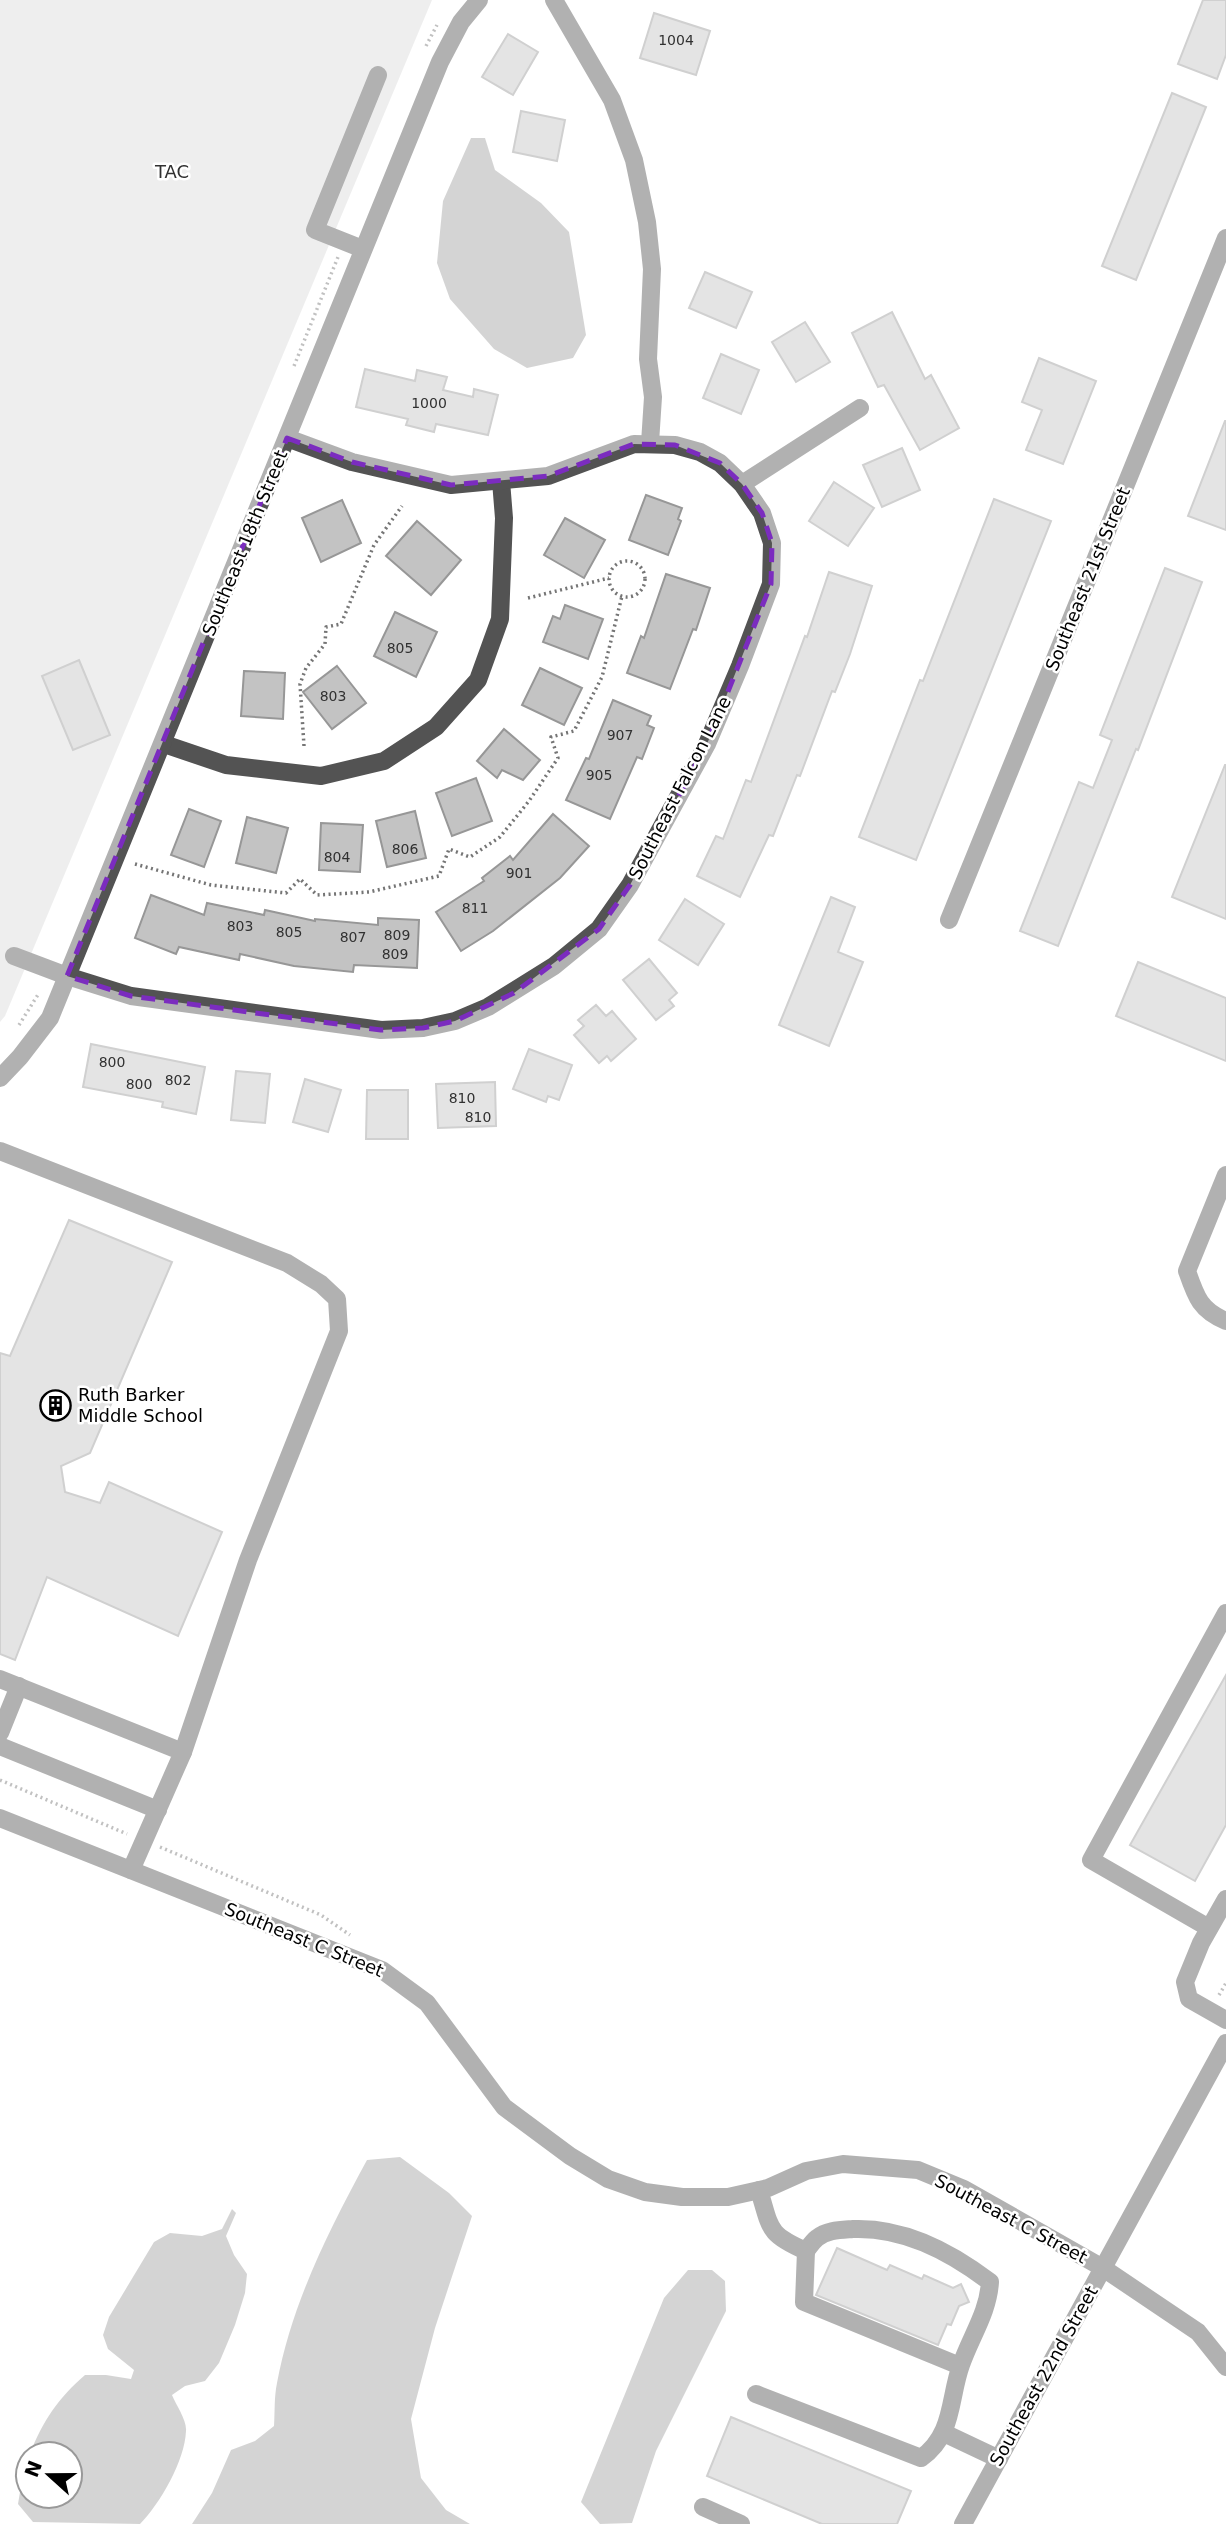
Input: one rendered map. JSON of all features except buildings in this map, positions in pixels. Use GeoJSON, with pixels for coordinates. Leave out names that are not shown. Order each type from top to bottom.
{"type":"FeatureCollection","features":[{"type":"Feature","properties":{"kind":"street","name":"Southeast 18th Street"},"geometry":{"type":"LineString","coordinates":[[0,1078],[50,1018],[440,62],[461,22],[478,0]]}},
{"type":"Feature","properties":{"kind":"street"},"geometry":{"type":"LineString","coordinates":[[554,0],[612,100],[634,160],[652,269],[648,359],[653,397],[650,443]]}},
{"type":"Feature","properties":{"kind":"street"},"geometry":{"type":"LineString","coordinates":[[363,250],[315,230],[378,75]]}},
{"type":"Feature","properties":{"kind":"street","name":"Southeast 21st Street"},"geometry":{"type":"LineString","coordinates":[[949,920],[1226,238]]}},
{"type":"Feature","properties":{"kind":"street"},"geometry":{"type":"LineString","coordinates":[[742,484],[860,408]]}},
{"type":"Feature","properties":{"kind":"street","name":"Southeast Falcon Lane"},"geometry":{"type":"LineString","coordinates":[[14,956],[131,996],[381,1030],[423,1028],[455,1021],[514,993],[599,929],[630,885],[707,744],[771,584],[772,543],[762,513],[742,484],[720,463],[700,452],[675,445],[650,443],[625,446],[548,476],[451,485],[352,462],[287,438]]}},
{"type":"Feature","properties":{"kind":"street"},"geometry":{"type":"LineString","coordinates":[[164,744],[226,765],[321,776],[384,761],[436,727],[478,680],[500,619],[505,518],[501,481]]}},
{"type":"Feature","properties":{"kind":"street"},"geometry":{"type":"LineString","coordinates":[[0,1151],[287,1263],[321,1284],[337,1299],[339,1331],[248,1560],[183,1752],[131,1870]]}},
{"type":"Feature","properties":{"kind":"street"},"geometry":{"type":"LineString","coordinates":[[1226,1175],[1187,1272],[1196,1297],[1210,1314],[1226,1321]]}},
{"type":"Feature","properties":{"kind":"street"},"geometry":{"type":"LineString","coordinates":[[1209,1928],[1091,1860],[1226,1613]]}},
{"type":"Feature","properties":{"kind":"street"},"geometry":{"type":"LineString","coordinates":[[0,1679],[183,1752]]}},
{"type":"Feature","properties":{"kind":"street"},"geometry":{"type":"LineString","coordinates":[[0,1733],[19,1686]]}},
{"type":"Feature","properties":{"kind":"street"},"geometry":{"type":"LineString","coordinates":[[0,1746],[158,1810]]}},
{"type":"Feature","properties":{"kind":"street","name":"Southeast C Street"},"geometry":{"type":"LineString","coordinates":[[0,1818],[382,1970],[428,2003],[504,2107],[570,2157],[608,2179],[645,2192],[682,2197],[728,2197],[759,2190],[806,2171],[843,2164],[918,2170],[964,2189],[1103,2268],[1198,2332],[1226,2367]]}},
{"type":"Feature","properties":{"kind":"street"},"geometry":{"type":"LineString","coordinates":[[1226,1899],[1209,1928],[1185,1982],[1189,1999],[1226,2020]]}},
{"type":"Feature","properties":{"kind":"street","name":"Southeast 22nd Street"},"geometry":{"type":"LineString","coordinates":[[964,2524],[1226,2043]]}},
{"type":"Feature","properties":{"kind":"street"},"geometry":{"type":"LineString","coordinates":[[759,2190],[771,2230],[785,2241],[806,2250]]}},
{"type":"Feature","properties":{"kind":"street"},"geometry":{"type":"LineString","coordinates":[[756,2394],[921,2458],[933,2450],[944,2433],[960,2366],[989,2301],[990,2282],[967,2264],[914,2237],[869,2228],[834,2230],[816,2238],[806,2250],[804,2302],[960,2366]]}},
{"type":"Feature","properties":{"kind":"street"},"geometry":{"type":"LineString","coordinates":[[944,2433],[999,2459]]}},
{"type":"Feature","properties":{"kind":"street"},"geometry":{"type":"LineString","coordinates":[[703,2507],[741,2524]]}},
{"type":"Feature","properties":{"kind":"path"},"geometry":{"type":"LineString","coordinates":[[304,746],[300,684],[306,668],[325,644],[326,627],[341,624],[374,545],[402,506]]}},
{"type":"Feature","properties":{"kind":"path"},"geometry":{"type":"LineString","coordinates":[[632,561],[641,567],[645,578],[642,589],[633,596],[622,596],[612,589],[609,578],[611,571],[620,562],[632,561]]}},
{"type":"Feature","properties":{"kind":"path"},"geometry":{"type":"LineString","coordinates":[[528,598],[609,578]]}},
{"type":"Feature","properties":{"kind":"path"},"geometry":{"type":"LineString","coordinates":[[135,864],[211,884],[286,893],[300,879],[317,895],[369,892],[439,876],[449,849],[470,857],[500,837],[558,758],[551,737],[574,731],[602,677],[622,596]]}},
{"type":"Feature","properties":{"kind":"path"},"geometry":{"type":"LineString","coordinates":[[0,1780],[133,1836]]}},
{"type":"Feature","properties":{"kind":"path"},"geometry":{"type":"LineString","coordinates":[[158,1846],[321,1915],[350,1935]]}},
{"type":"Feature","properties":{"kind":"highlighted area"},"geometry":{"type":"Polygon","coordinates":[[[287,438],[352,462],[451,485],[548,476],[634,444],[675,445],[720,463],[742,484],[762,513],[772,543],[771,584],[707,744],[630,885],[599,929],[514,993],[455,1021],[423,1028],[381,1030],[131,996],[67,976],[287,438]]]}},
{"type":"Feature","properties":{"kind":"green space","name":"TAC"},"geometry":{"type":"Polygon","coordinates":[[[0,0],[432,0],[5,1016],[0,1022],[0,0]]]}},
{"type":"Feature","properties":{"kind":"shaded area"},"geometry":{"type":"Polygon","coordinates":[[[471,138],[485,138],[495,170],[541,203],[569,232],[586,335],[573,358],[527,368],[494,349],[450,299],[437,263],[443,201],[471,138]]]}},
{"type":"Feature","properties":{"kind":"shaded area"},"geometry":{"type":"Polygon","coordinates":[[[400,2157],[449,2193],[472,2216],[435,2328],[411,2419],[421,2478],[446,2510],[470,2524],[192,2524],[212,2493],[231,2450],[255,2441],[274,2426],[277,2383],[302,2296],[325,2241],[367,2160],[400,2157]]]}},
{"type":"Feature","properties":{"kind":"shaded area"},"geometry":{"type":"Polygon","coordinates":[[[232,2209],[236,2213],[226,2236],[234,2255],[247,2274],[245,2293],[219,2363],[205,2381],[185,2386],[172,2395],[186,2427],[185,2443],[163,2493],[140,2524],[33,2522],[23,2510],[84,2510],[84,2440],[36,2440],[52,2411],[85,2375],[131,2379],[134,2370],[108,2349],[103,2335],[109,2317],[154,2242],[170,2233],[202,2236],[222,2229],[232,2209]]]}},
{"type":"Feature","properties":{"kind":"shaded area"},"geometry":{"type":"Polygon","coordinates":[[[688,2270],[712,2270],[725,2281],[726,2311],[656,2451],[632,2523],[600,2524],[581,2502],[664,2298],[688,2270]]]}},
{"type":"Feature","properties":{"kind":"place","name":"Ruth Barker Middle School"},"geometry":{"type":"Point","coordinates":[55,1405]}}]}
